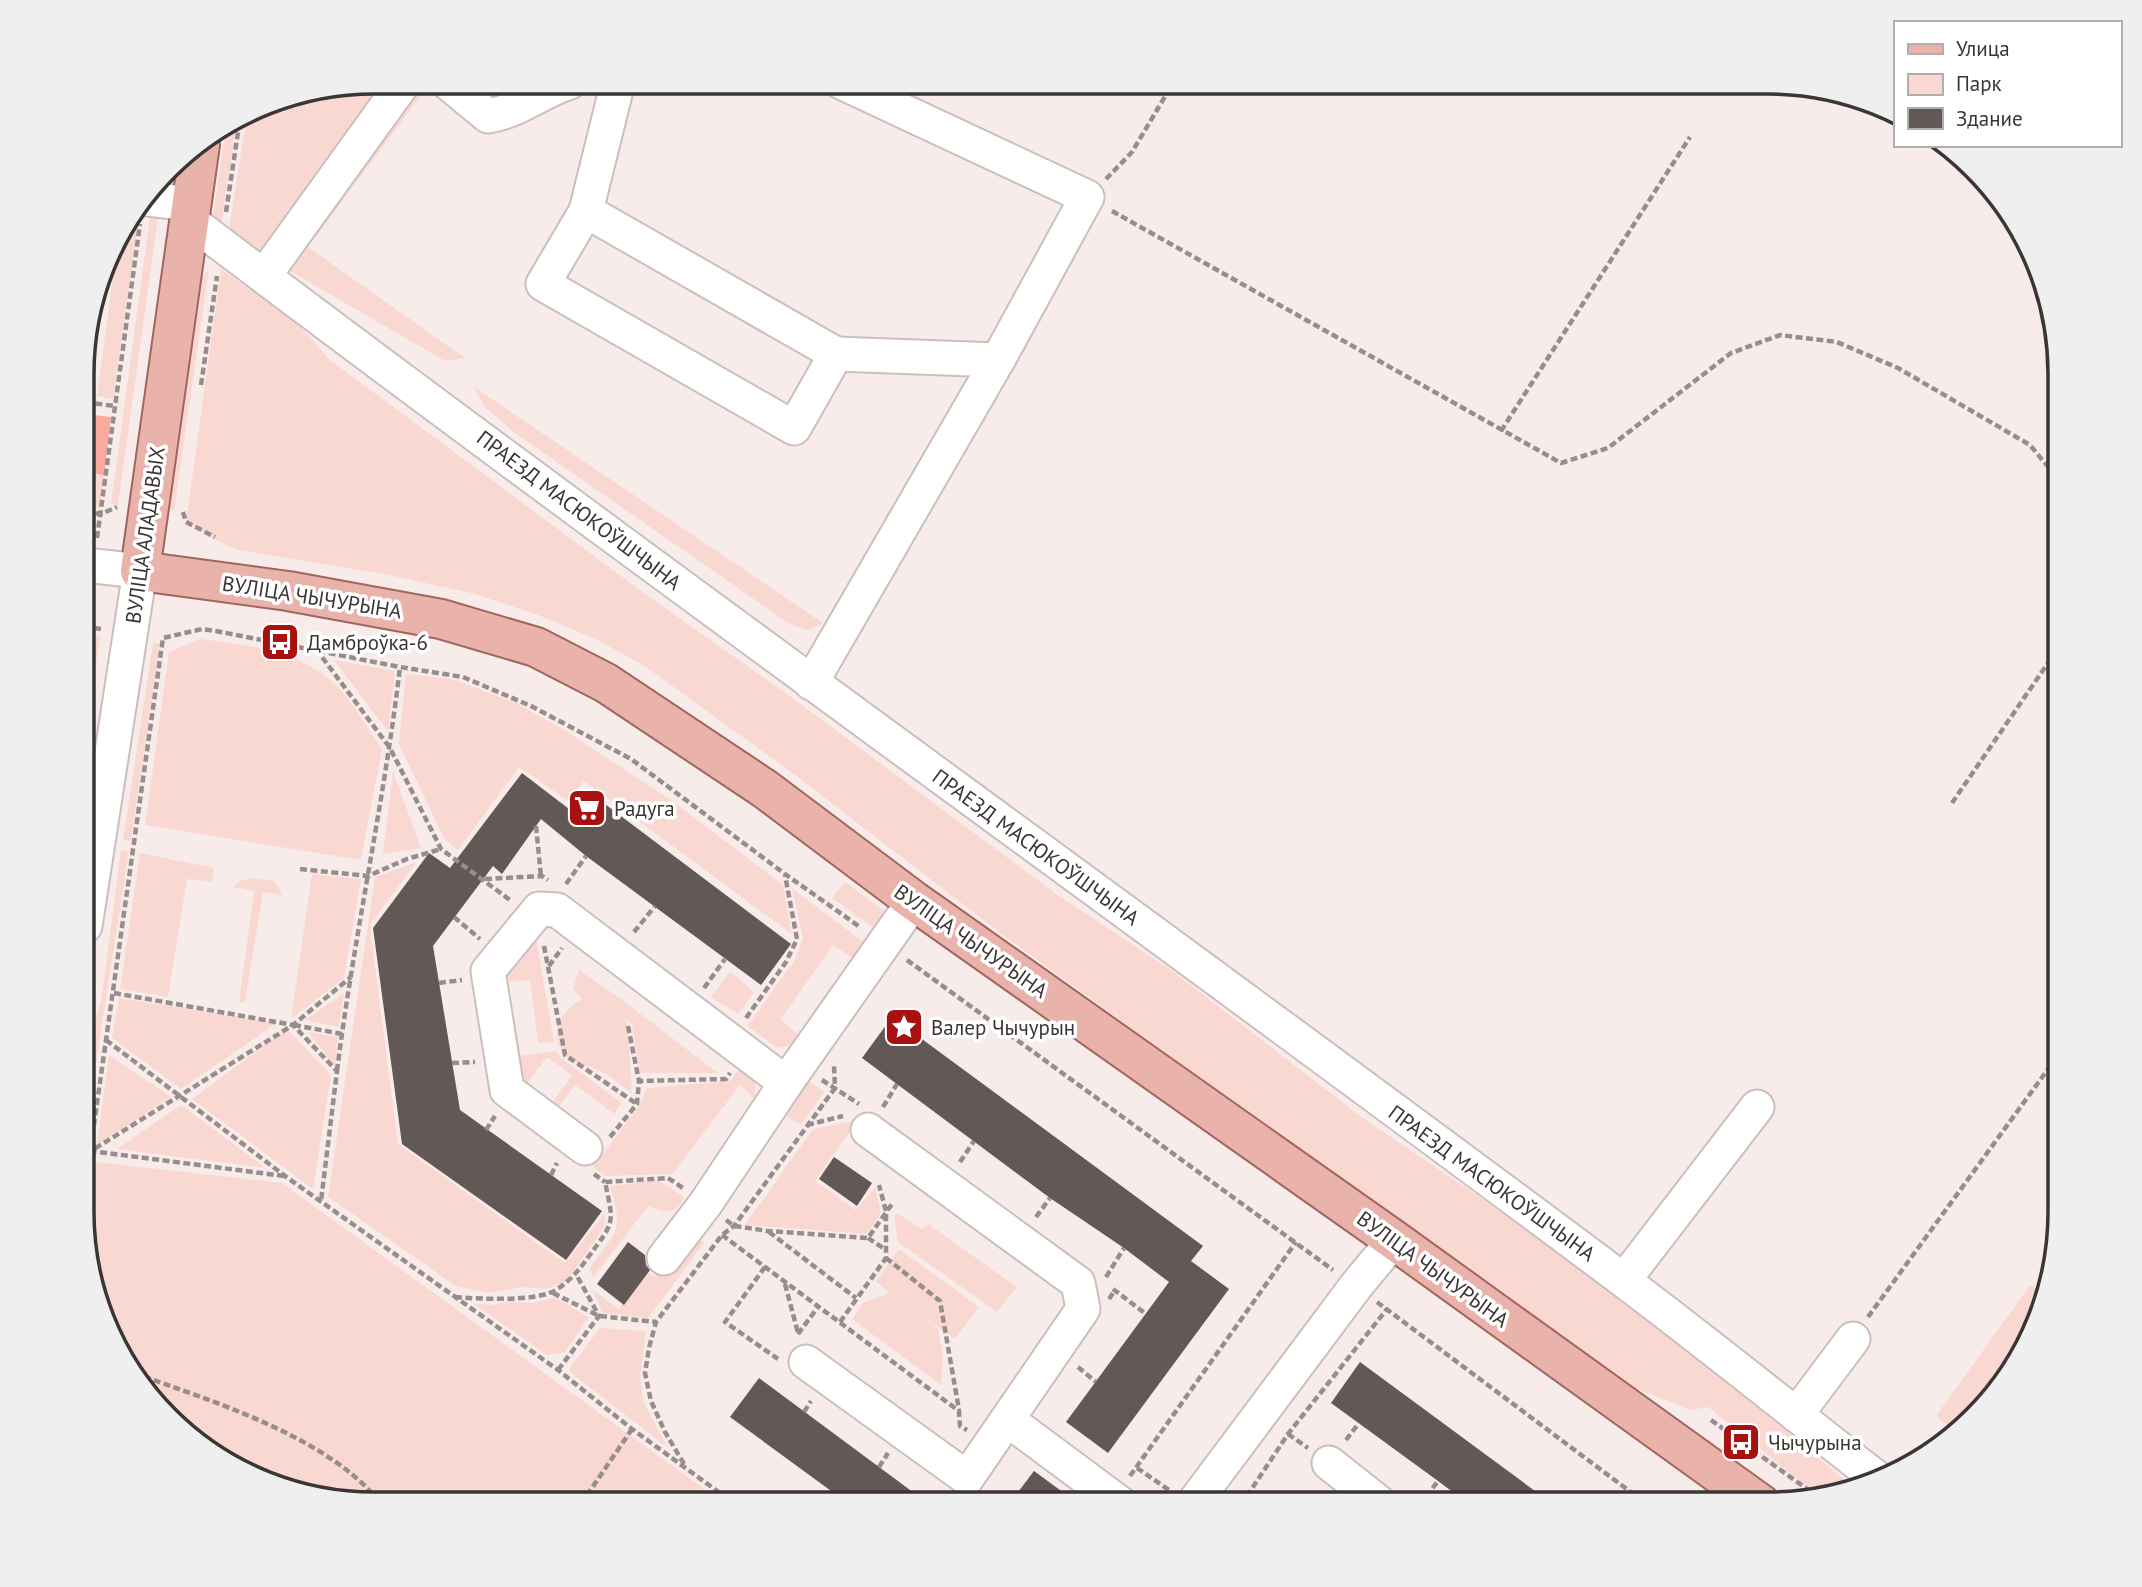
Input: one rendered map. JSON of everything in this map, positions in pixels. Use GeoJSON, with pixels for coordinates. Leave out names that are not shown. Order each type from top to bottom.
{"type":"FeatureCollection","features":[{"type":"Feature","properties":{"kind":"main road","name":"ВУЛІЦА АЛАДАВЫХ"},"geometry":{"type":"LineString","coordinates":[[140,572],[198,157]]}},
{"type":"Feature","properties":{"kind":"main road","name":"ВУЛІЦА ЧЫЧУРЫНА"},"geometry":{"type":"LineString","coordinates":[[140,572],[288,591],[402,610],[473,626],[537,647],[606,683],[765,789],[914,901],[1394,1240],[1744,1492]]}},
{"type":"Feature","properties":{"kind":"street"},"geometry":{"type":"LineString","coordinates":[[264,276],[395,94]]}},
{"type":"Feature","properties":{"kind":"street"},"geometry":{"type":"LineString","coordinates":[[461,94],[488,116],[504,114],[540,94]]}},
{"type":"Feature","properties":{"kind":"street"},"geometry":{"type":"LineString","coordinates":[[615,94],[586,211],[544,284],[794,428],[836,354]]}},
{"type":"Feature","properties":{"kind":"street"},"geometry":{"type":"LineString","coordinates":[[811,683],[998,360],[1087,197],[867,94]]}},
{"type":"Feature","properties":{"kind":"street"},"geometry":{"type":"LineString","coordinates":[[148,209],[190,212]]}},
{"type":"Feature","properties":{"kind":"street"},"geometry":{"type":"LineString","coordinates":[[586,211],[836,354],[998,360]]}},
{"type":"Feature","properties":{"kind":"street","name":"ПРАЕЗД МАСЮКОЎШЧЫНА"},"geometry":{"type":"LineString","coordinates":[[190,212],[221,244],[811,683],[1152,931],[1623,1280],[1870,1473]]}},
{"type":"Feature","properties":{"kind":"street"},"geometry":{"type":"LineString","coordinates":[[94,566],[140,572]]}},
{"type":"Feature","properties":{"kind":"street","name":"ВУЛІЦА АЛАДАВЫХ"},"geometry":{"type":"LineString","coordinates":[[94,816],[140,572]]}},
{"type":"Feature","properties":{"kind":"street"},"geometry":{"type":"LineString","coordinates":[[594,1147],[507,1090],[488,971],[547,891],[557,910],[799,1079]]}},
{"type":"Feature","properties":{"kind":"street"},"geometry":{"type":"LineString","coordinates":[[664,1258],[799,1079],[914,901]]}},
{"type":"Feature","properties":{"kind":"street"},"geometry":{"type":"LineString","coordinates":[[1623,1280],[1757,1107]]}},
{"type":"Feature","properties":{"kind":"street"},"geometry":{"type":"LineString","coordinates":[[802,1348],[967,1478],[1083,1309],[1078,1283],[864,1118]]}},
{"type":"Feature","properties":{"kind":"street"},"geometry":{"type":"LineString","coordinates":[[1187,1492],[1394,1240]]}},
{"type":"Feature","properties":{"kind":"street"},"geometry":{"type":"LineString","coordinates":[[1796,1415],[1853,1339]]}},
{"type":"Feature","properties":{"kind":"street"},"geometry":{"type":"LineString","coordinates":[[999,1432],[1099,1492]]}},
{"type":"Feature","properties":{"kind":"street"},"geometry":{"type":"LineString","coordinates":[[1328,1463],[1365,1492]]}},
{"type":"Feature","properties":{"kind":"path"},"geometry":{"type":"LineString","coordinates":[[1166,94],[1132,152],[1087,197],[1561,463],[1608,448],[1731,353],[1780,335],[1837,342],[1898,368],[2030,445],[2048,467]]}},
{"type":"Feature","properties":{"kind":"path"},"geometry":{"type":"LineString","coordinates":[[200,394],[238,130]]}},
{"type":"Feature","properties":{"kind":"path"},"geometry":{"type":"LineString","coordinates":[[1501,431],[1690,137]]}},
{"type":"Feature","properties":{"kind":"path"},"geometry":{"type":"LineString","coordinates":[[94,544],[101,514],[114,406],[143,218]]}},
{"type":"Feature","properties":{"kind":"path"},"geometry":{"type":"LineString","coordinates":[[94,403],[114,406]]}},
{"type":"Feature","properties":{"kind":"path"},"geometry":{"type":"LineString","coordinates":[[184,502],[182,516],[186,522],[215,537]]}},
{"type":"Feature","properties":{"kind":"path"},"geometry":{"type":"LineString","coordinates":[[94,513],[101,514],[118,507]]}},
{"type":"Feature","properties":{"kind":"path"},"geometry":{"type":"LineString","coordinates":[[94,629],[101,629]]}},
{"type":"Feature","properties":{"kind":"path"},"geometry":{"type":"LineString","coordinates":[[94,1129],[163,638],[202,629],[463,677],[531,705],[631,759],[785,874],[1296,1242],[1631,1492]]}},
{"type":"Feature","properties":{"kind":"path"},"geometry":{"type":"LineString","coordinates":[[316,649],[390,748]]}},
{"type":"Feature","properties":{"kind":"path"},"geometry":{"type":"LineString","coordinates":[[1952,803],[2048,663]]}},
{"type":"Feature","properties":{"kind":"path"},"geometry":{"type":"LineString","coordinates":[[320,1201],[342,1034],[390,748],[400,667]]}},
{"type":"Feature","properties":{"kind":"path"},"geometry":{"type":"LineString","coordinates":[[536,827],[542,876],[547,891],[565,1055],[637,1104]]}},
{"type":"Feature","properties":{"kind":"path"},"geometry":{"type":"LineString","coordinates":[[300,869],[368,876],[407,859],[441,849]]}},
{"type":"Feature","properties":{"kind":"path"},"geometry":{"type":"LineString","coordinates":[[547,891],[586,856]]}},
{"type":"Feature","properties":{"kind":"path"},"geometry":{"type":"LineString","coordinates":[[639,1081],[726,1079],[743,1038],[797,939],[785,874]]}},
{"type":"Feature","properties":{"kind":"path"},"geometry":{"type":"LineString","coordinates":[[483,879],[542,876]]}},
{"type":"Feature","properties":{"kind":"path"},"geometry":{"type":"LineString","coordinates":[[542,876],[547,891]]}},
{"type":"Feature","properties":{"kind":"path"},"geometry":{"type":"LineString","coordinates":[[542,876],[547,891]]}},
{"type":"Feature","properties":{"kind":"path"},"geometry":{"type":"LineString","coordinates":[[454,917],[485,944]]}},
{"type":"Feature","properties":{"kind":"path"},"geometry":{"type":"LineString","coordinates":[[699,995],[725,959]]}},
{"type":"Feature","properties":{"kind":"path"},"geometry":{"type":"LineString","coordinates":[[94,1149],[293,1025],[351,978]]}},
{"type":"Feature","properties":{"kind":"path"},"geometry":{"type":"LineString","coordinates":[[439,983],[472,979]]}},
{"type":"Feature","properties":{"kind":"path"},"geometry":{"type":"LineString","coordinates":[[114,993],[342,1034]]}},
{"type":"Feature","properties":{"kind":"path"},"geometry":{"type":"LineString","coordinates":[[293,1025],[337,1071]]}},
{"type":"Feature","properties":{"kind":"path"},"geometry":{"type":"LineString","coordinates":[[594,1147],[637,1104],[639,1081],[628,1026]]}},
{"type":"Feature","properties":{"kind":"path"},"geometry":{"type":"LineString","coordinates":[[106,1040],[285,1176],[558,1370],[632,1429],[720,1492]]}},
{"type":"Feature","properties":{"kind":"path"},"geometry":{"type":"LineString","coordinates":[[687,1468],[665,1432],[651,1401],[645,1373],[656,1322],[722,1236],[734,1226],[835,1088],[834,1053]]}},
{"type":"Feature","properties":{"kind":"path"},"geometry":{"type":"LineString","coordinates":[[452,1063],[485,1062]]}},
{"type":"Feature","properties":{"kind":"path"},"geometry":{"type":"LineString","coordinates":[[1888,1288],[2048,1069]]}},
{"type":"Feature","properties":{"kind":"path"},"geometry":{"type":"LineString","coordinates":[[799,1079],[835,1088],[864,1118]]}},
{"type":"Feature","properties":{"kind":"path"},"geometry":{"type":"LineString","coordinates":[[806,1125],[864,1118],[897,1084]]}},
{"type":"Feature","properties":{"kind":"path"},"geometry":{"type":"LineString","coordinates":[[94,1151],[285,1176]]}},
{"type":"Feature","properties":{"kind":"path"},"geometry":{"type":"LineString","coordinates":[[454,1297],[490,1300],[529,1298],[553,1293],[576,1274],[610,1227],[605,1182],[668,1178],[706,1203]]}},
{"type":"Feature","properties":{"kind":"path"},"geometry":{"type":"LineString","coordinates":[[839,1323],[886,1258],[886,1211],[879,1185]]}},
{"type":"Feature","properties":{"kind":"path"},"geometry":{"type":"LineString","coordinates":[[868,1238],[892,1203]]}},
{"type":"Feature","properties":{"kind":"path"},"geometry":{"type":"LineString","coordinates":[[734,1226],[868,1238],[886,1250]]}},
{"type":"Feature","properties":{"kind":"path"},"geometry":{"type":"LineString","coordinates":[[768,1231],[856,1297]]}},
{"type":"Feature","properties":{"kind":"path"},"geometry":{"type":"LineString","coordinates":[[722,1236],[959,1411]]}},
{"type":"Feature","properties":{"kind":"path"},"geometry":{"type":"LineString","coordinates":[[1122,1492],[1296,1242]]}},
{"type":"Feature","properties":{"kind":"path"},"geometry":{"type":"LineString","coordinates":[[886,1258],[940,1301],[960,1426],[999,1432]]}},
{"type":"Feature","properties":{"kind":"path"},"geometry":{"type":"LineString","coordinates":[[576,1274],[599,1316]]}},
{"type":"Feature","properties":{"kind":"path"},"geometry":{"type":"LineString","coordinates":[[1103,1282],[1146,1314]]}},
{"type":"Feature","properties":{"kind":"path"},"geometry":{"type":"LineString","coordinates":[[785,1283],[802,1348]]}},
{"type":"Feature","properties":{"kind":"path"},"geometry":{"type":"LineString","coordinates":[[553,1293],[599,1316],[656,1322]]}},
{"type":"Feature","properties":{"kind":"path"},"geometry":{"type":"LineString","coordinates":[[1249,1492],[1288,1434],[1387,1309]]}},
{"type":"Feature","properties":{"kind":"path"},"geometry":{"type":"LineString","coordinates":[[558,1370],[599,1316]]}},
{"type":"Feature","properties":{"kind":"path"},"geometry":{"type":"LineString","coordinates":[[149,1379],[255,1418],[331,1458],[368,1492]]}},
{"type":"Feature","properties":{"kind":"path"},"geometry":{"type":"LineString","coordinates":[[1711,1420],[1808,1489]]}},
{"type":"Feature","properties":{"kind":"path"},"geometry":{"type":"LineString","coordinates":[[589,1492],[632,1429]]}},
{"type":"Feature","properties":{"kind":"path"},"geometry":{"type":"LineString","coordinates":[[1137,1468],[1173,1492]]}},
{"type":"Feature","properties":{"kind":"path"},"geometry":{"type":"LineString","coordinates":[[1430,1492],[1438,1481]]}},
{"type":"Feature","properties":{"kind":"green space"},"geometry":{"type":"Polygon","coordinates":[[[422,94],[308,247],[465,358],[445,361],[290,271],[229,230],[245,126],[284,109],[320,100],[356,95],[422,94]]]}},
{"type":"Feature","properties":{"kind":"green space"},"geometry":{"type":"Polygon","coordinates":[[[235,131],[221,225],[213,218],[224,138],[235,131]]]}},
{"type":"Feature","properties":{"kind":"green space"},"geometry":{"type":"Polygon","coordinates":[[[160,203],[118,505],[111,504],[152,205],[160,203]]]}},
{"type":"Feature","properties":{"kind":"green space"},"geometry":{"type":"Polygon","coordinates":[[[138,226],[113,399],[97,396],[113,274],[138,226]]]}},
{"type":"Feature","properties":{"kind":"green space"},"geometry":{"type":"Polygon","coordinates":[[[209,269],[174,511],[167,507],[198,282],[209,269]]]}},
{"type":"Feature","properties":{"kind":"green space"},"geometry":{"type":"Polygon","coordinates":[[[221,269],[296,322],[330,360],[648,596],[787,694],[1055,893],[1174,972],[1360,1116],[1621,1293],[1846,1481],[1810,1489],[1708,1407],[1691,1410],[1616,1381],[1003,935],[795,775],[646,667],[596,639],[538,615],[475,594],[389,575],[238,550],[186,522],[221,269]]]}},
{"type":"Feature","properties":{"kind":"green space"},"geometry":{"type":"Polygon","coordinates":[[[474,387],[823,623],[809,630],[791,625],[515,433],[484,406],[474,387]]]}},
{"type":"Feature","properties":{"kind":"green space"},"geometry":{"type":"Polygon","coordinates":[[[94,473],[104,475],[100,508],[94,507],[94,473]]]}},
{"type":"Feature","properties":{"kind":"green space"},"geometry":{"type":"Polygon","coordinates":[[[94,635],[100,636],[94,678],[94,635]]]}},
{"type":"Feature","properties":{"kind":"green space"},"geometry":{"type":"Polygon","coordinates":[[[201,639],[288,656],[320,672],[340,689],[352,705],[382,749],[361,860],[145,825],[169,652],[201,639]]]}},
{"type":"Feature","properties":{"kind":"green space"},"geometry":{"type":"Polygon","coordinates":[[[153,643],[160,643],[131,841],[123,840],[153,643]]]}},
{"type":"Feature","properties":{"kind":"green space"},"geometry":{"type":"Polygon","coordinates":[[[334,660],[395,671],[388,732],[334,660]]]}},
{"type":"Feature","properties":{"kind":"green space"},"geometry":{"type":"Polygon","coordinates":[[[406,674],[453,679],[516,703],[566,731],[674,802],[783,885],[792,934],[584,781],[568,801],[519,767],[458,850],[445,840],[399,744],[406,674]]]}},
{"type":"Feature","properties":{"kind":"green space"},"geometry":{"type":"Polygon","coordinates":[[[393,771],[421,848],[383,854],[393,771]]]}},
{"type":"Feature","properties":{"kind":"green space"},"geometry":{"type":"Polygon","coordinates":[[[121,850],[129,851],[94,1077],[94,1023],[101,1002],[121,850]]]}},
{"type":"Feature","properties":{"kind":"green space"},"geometry":{"type":"Polygon","coordinates":[[[140,853],[214,868],[212,882],[187,879],[168,997],[120,989],[140,853]]]}},
{"type":"Feature","properties":{"kind":"green space"},"geometry":{"type":"Polygon","coordinates":[[[417,862],[371,923],[398,1144],[565,1263],[604,1214],[605,1226],[567,1281],[546,1289],[522,1287],[489,1293],[456,1286],[328,1197],[375,877],[417,862]]]}},
{"type":"Feature","properties":{"kind":"green space"},"geometry":{"type":"Polygon","coordinates":[[[312,874],[361,879],[344,978],[291,1019],[312,874]]]}},
{"type":"Feature","properties":{"kind":"green space"},"geometry":{"type":"Polygon","coordinates":[[[252,878],[274,881],[283,895],[263,892],[245,1002],[239,1002],[254,891],[233,887],[240,881],[252,878]]]}},
{"type":"Feature","properties":{"kind":"green space"},"geometry":{"type":"Polygon","coordinates":[[[845,882],[891,916],[879,932],[832,898],[845,882]]]}},
{"type":"Feature","properties":{"kind":"green space"},"geometry":{"type":"Polygon","coordinates":[[[792,888],[866,944],[854,959],[833,945],[781,1019],[798,1035],[793,1044],[778,1048],[747,1026],[795,960],[803,938],[792,888]]]}},
{"type":"Feature","properties":{"kind":"green space"},"geometry":{"type":"Polygon","coordinates":[[[535,932],[554,1042],[538,1043],[530,980],[509,982],[505,971],[535,932]]]}},
{"type":"Feature","properties":{"kind":"green space"},"geometry":{"type":"Polygon","coordinates":[[[579,970],[718,1073],[640,1073],[632,1025],[625,1017],[628,1026],[632,1093],[601,1071],[574,1062],[563,1052],[557,1036],[561,1019],[582,999],[573,989],[579,970]]]}},
{"type":"Feature","properties":{"kind":"green space"},"geometry":{"type":"Polygon","coordinates":[[[730,971],[754,992],[738,1014],[711,997],[730,971]]]}},
{"type":"Feature","properties":{"kind":"green space"},"geometry":{"type":"Polygon","coordinates":[[[344,993],[339,1027],[305,1020],[344,993]]]}},
{"type":"Feature","properties":{"kind":"green space"},"geometry":{"type":"Polygon","coordinates":[[[119,998],[277,1023],[181,1089],[112,1038],[119,998]]]}},
{"type":"Feature","properties":{"kind":"green space"},"geometry":{"type":"Polygon","coordinates":[[[287,1029],[331,1075],[313,1189],[192,1099],[287,1029]]]}},
{"type":"Feature","properties":{"kind":"green space"},"geometry":{"type":"Polygon","coordinates":[[[308,1032],[338,1037],[335,1066],[308,1032]]]}},
{"type":"Feature","properties":{"kind":"green space"},"geometry":{"type":"Polygon","coordinates":[[[556,1051],[561,1058],[622,1103],[614,1114],[575,1085],[557,1109],[551,1104],[572,1075],[547,1057],[526,1085],[521,1082],[518,1056],[556,1051]]]}},
{"type":"Feature","properties":{"kind":"green space"},"geometry":{"type":"Polygon","coordinates":[[[109,1055],[171,1097],[97,1145],[109,1055]]]}},
{"type":"Feature","properties":{"kind":"green space"},"geometry":{"type":"Polygon","coordinates":[[[743,1064],[755,1082],[755,1099],[740,1085],[673,1174],[605,1176],[593,1167],[639,1106],[647,1088],[730,1081],[743,1064]]]}},
{"type":"Feature","properties":{"kind":"green space"},"geometry":{"type":"Polygon","coordinates":[[[807,1080],[824,1092],[801,1125],[782,1114],[807,1080]]]}},
{"type":"Feature","properties":{"kind":"green space"},"geometry":{"type":"Polygon","coordinates":[[[181,1105],[266,1168],[117,1149],[181,1105]]]}},
{"type":"Feature","properties":{"kind":"green space"},"geometry":{"type":"Polygon","coordinates":[[[858,1120],[815,1181],[856,1210],[875,1187],[881,1212],[867,1234],[745,1225],[813,1129],[858,1120]]]}},
{"type":"Feature","properties":{"kind":"green space"},"geometry":{"type":"Polygon","coordinates":[[[96,1162],[282,1183],[708,1492],[356,1492],[302,1483],[250,1464],[204,1435],[176,1411],[152,1383],[123,1337],[109,1303],[100,1267],[95,1231],[96,1162]]]}},
{"type":"Feature","properties":{"kind":"green space"},"geometry":{"type":"Polygon","coordinates":[[[658,1180],[684,1197],[681,1203],[669,1211],[648,1206],[593,1278],[590,1267],[612,1237],[617,1222],[610,1186],[658,1180]]]}},
{"type":"Feature","properties":{"kind":"green space"},"geometry":{"type":"Polygon","coordinates":[[[898,1214],[922,1229],[928,1224],[1017,1287],[997,1312],[898,1242],[894,1216],[898,1214]]]}},
{"type":"Feature","properties":{"kind":"green space"},"geometry":{"type":"Polygon","coordinates":[[[690,1230],[704,1243],[648,1318],[602,1313],[593,1290],[619,1309],[646,1272],[655,1277],[690,1230]]]}},
{"type":"Feature","properties":{"kind":"green space"},"geometry":{"type":"Polygon","coordinates":[[[899,1249],[979,1307],[955,1339],[925,1318],[938,1329],[943,1355],[941,1385],[852,1319],[863,1303],[890,1293],[876,1281],[899,1249]]]}},
{"type":"Feature","properties":{"kind":"green space"},"geometry":{"type":"Polygon","coordinates":[[[2030,1285],[2037,1289],[2019,1337],[1990,1383],[1966,1411],[1948,1426],[1936,1416],[2030,1285]]]}},
{"type":"Feature","properties":{"kind":"green space"},"geometry":{"type":"Polygon","coordinates":[[[555,1297],[589,1317],[565,1352],[547,1355],[474,1304],[493,1305],[509,1301],[532,1303],[555,1297]]]}},
{"type":"Feature","properties":{"kind":"green space"},"geometry":{"type":"Polygon","coordinates":[[[600,1328],[646,1331],[640,1377],[644,1403],[667,1447],[569,1369],[600,1328]]]}},
{"type":"Feature","properties":{"kind":"shaded area"},"geometry":{"type":"Polygon","coordinates":[[[94,415],[111,417],[104,475],[94,473],[94,415]]]}},
{"type":"Feature","properties":{"kind":"building"},"geometry":{"type":"Polygon","coordinates":[[[522,773],[569,809],[585,789],[791,944],[761,985],[586,856],[541,819],[502,874],[493,866],[433,946],[460,1110],[602,1211],[566,1260],[402,1144],[373,928],[429,853],[450,868],[522,773]]]}},
{"type":"Feature","properties":{"kind":"building"},"geometry":{"type":"Polygon","coordinates":[[[892,1017],[1203,1246],[1191,1261],[1229,1289],[1108,1453],[1066,1422],[1169,1282],[1050,1198],[862,1058],[892,1017]]]}},
{"type":"Feature","properties":{"kind":"building"},"geometry":{"type":"Polygon","coordinates":[[[834,1157],[872,1183],[857,1206],[819,1179],[834,1157]]]}},
{"type":"Feature","properties":{"kind":"building"},"geometry":{"type":"Polygon","coordinates":[[[628,1242],[645,1255],[646,1265],[650,1270],[624,1305],[597,1284],[628,1242]]]}},
{"type":"Feature","properties":{"kind":"building"},"geometry":{"type":"Polygon","coordinates":[[[1360,1362],[1536,1492],[1452,1492],[1331,1403],[1360,1362]]]}},
{"type":"Feature","properties":{"kind":"building"},"geometry":{"type":"Polygon","coordinates":[[[759,1378],[913,1492],[833,1492],[730,1417],[759,1378]]]}},
{"type":"Feature","properties":{"kind":"building"},"geometry":{"type":"Polygon","coordinates":[[[1034,1471],[1063,1492],[1018,1492],[1034,1471]]]}},
{"type":"Feature","properties":{"kind":"place","name":"Дамброўка-6"},"geometry":{"type":"Point","coordinates":[280,642]}},
{"type":"Feature","properties":{"kind":"place","name":"Радуга"},"geometry":{"type":"Point","coordinates":[587,808]}},
{"type":"Feature","properties":{"kind":"place","name":"Валер Чычурын"},"geometry":{"type":"Point","coordinates":[904,1027]}},
{"type":"Feature","properties":{"kind":"place","name":"Чычурына"},"geometry":{"type":"Point","coordinates":[1741,1442]}}]}
